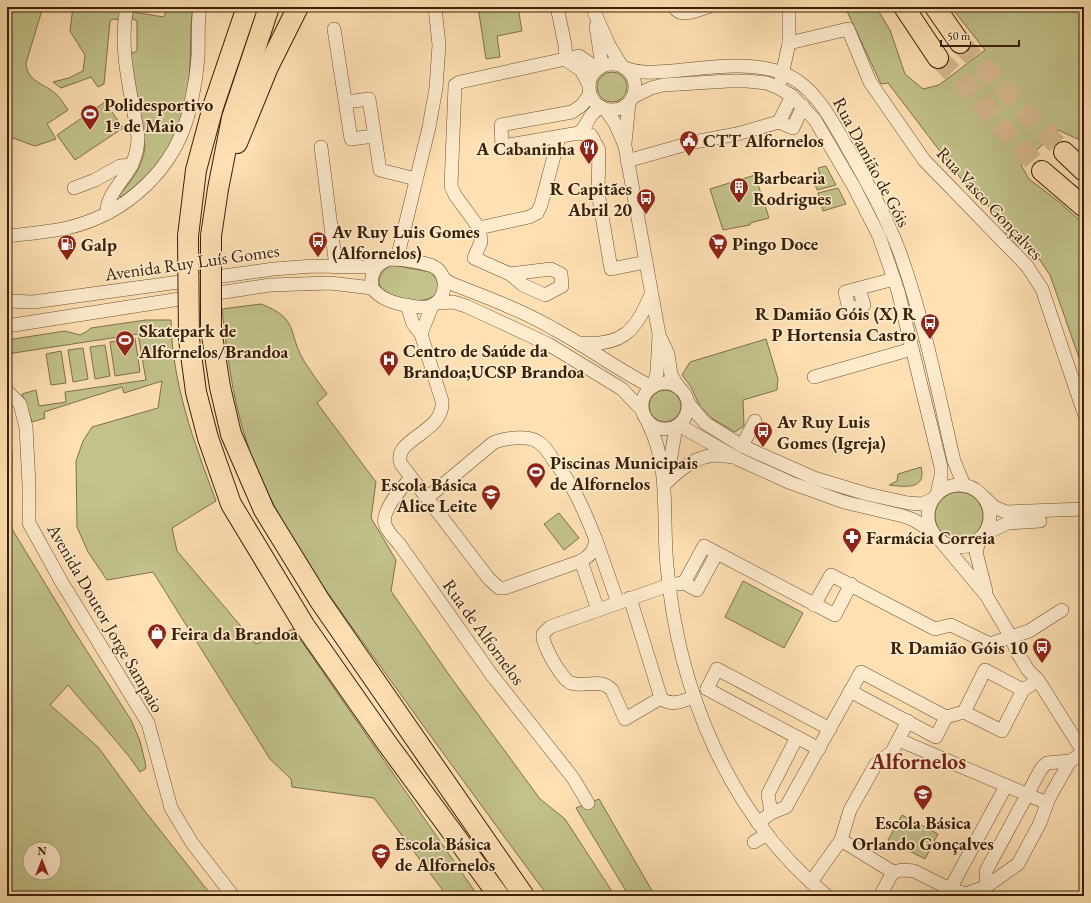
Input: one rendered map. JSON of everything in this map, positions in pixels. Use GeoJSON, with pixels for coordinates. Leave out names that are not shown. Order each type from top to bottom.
{"type":"FeatureCollection","features":[{"type":"Feature","properties":{"kind":"highway"},"geometry":{"type":"LineString","coordinates":[[241,28],[244,7]]}},
{"type":"Feature","properties":{"kind":"highway"},"geometry":{"type":"LineString","coordinates":[[248,7],[214,107],[196,170],[188,236],[189,340],[196,392],[208,438],[231,504],[304,625],[386,742],[495,892]]}},
{"type":"Feature","properties":{"kind":"highway"},"geometry":{"type":"LineString","coordinates":[[269,7],[232,118],[218,189],[211,236],[212,329],[220,387],[231,434],[264,510],[320,601],[524,896]]}},
{"type":"Feature","properties":{"kind":"highway"},"geometry":{"type":"LineString","coordinates":[[218,189],[268,67],[298,7]]}},
{"type":"Feature","properties":{"kind":"highway"},"geometry":{"type":"LineString","coordinates":[[904,7],[938,58]]}},
{"type":"Feature","properties":{"kind":"highway"},"geometry":{"type":"LineString","coordinates":[[936,7],[960,42]]}},
{"type":"Feature","properties":{"kind":"highway"},"geometry":{"type":"LineString","coordinates":[[1064,152],[1084,171]]}},
{"type":"Feature","properties":{"kind":"highway"},"geometry":{"type":"LineString","coordinates":[[1042,171],[1084,207]]}},
{"type":"Feature","properties":{"kind":"highway"},"geometry":{"type":"LineString","coordinates":[[507,872],[532,896]]}},
{"type":"Feature","properties":{"kind":"street"},"geometry":{"type":"LineString","coordinates":[[108,213],[108,202],[132,164],[138,146],[138,137],[125,60],[124,21],[127,7]]}},
{"type":"Feature","properties":{"kind":"street"},"geometry":{"type":"LineString","coordinates":[[7,236],[67,228],[108,213],[124,204],[152,180],[163,168],[186,124],[198,57],[200,7]]}},
{"type":"Feature","properties":{"kind":"street"},"geometry":{"type":"LineString","coordinates":[[397,259],[429,127],[436,88],[439,45],[435,7]]}},
{"type":"Feature","properties":{"kind":"street"},"geometry":{"type":"LineString","coordinates":[[557,7],[566,60],[581,70],[596,104],[603,108],[615,123],[625,146]]}},
{"type":"Feature","properties":{"kind":"street"},"geometry":{"type":"LineString","coordinates":[[674,7],[680,13],[686,14],[708,7]]}},
{"type":"Feature","properties":{"kind":"street"},"geometry":{"type":"LineString","coordinates":[[779,88],[789,43],[789,7]]}},
{"type":"Feature","properties":{"kind":"street"},"geometry":{"type":"LineString","coordinates":[[594,12],[600,67]]}},
{"type":"Feature","properties":{"kind":"street"},"geometry":{"type":"LineString","coordinates":[[594,12],[624,67],[635,82],[625,146],[627,161],[659,334],[668,354],[671,375],[679,388],[686,395],[688,404],[686,416],[678,426],[665,486]]}},
{"type":"Feature","properties":{"kind":"street"},"geometry":{"type":"LineString","coordinates":[[334,29],[351,139],[374,136]]}},
{"type":"Feature","properties":{"kind":"street","name":"Rua Vasco Gonçalves"},"geometry":{"type":"LineString","coordinates":[[789,43],[848,29],[870,82],[924,160],[1027,266],[1042,289],[1084,413]]}},
{"type":"Feature","properties":{"kind":"street"},"geometry":{"type":"LineString","coordinates":[[510,274],[474,258],[480,242],[479,228],[455,195],[451,186],[455,85],[460,82],[579,56],[600,67]]}},
{"type":"Feature","properties":{"kind":"street"},"geometry":{"type":"LineString","coordinates":[[624,67],[608,64],[600,67],[590,78],[590,89],[582,105],[572,112],[501,125],[502,146],[579,133],[590,135],[599,150],[598,192],[611,269],[646,262]]}},
{"type":"Feature","properties":{"kind":"street","name":"Rua Damião de Góis"},"geometry":{"type":"LineString","coordinates":[[624,67],[646,73],[752,66],[770,69],[783,73],[796,80],[828,113],[873,194],[899,252],[911,287],[932,366],[954,461],[964,485]]}},
{"type":"Feature","properties":{"kind":"street","name":"Rua Damião de Góis"},"geometry":{"type":"LineString","coordinates":[[631,100],[651,88],[663,85],[728,81],[758,82],[779,88],[792,96],[803,106],[824,134],[863,205],[879,236],[896,285],[941,467],[942,476],[935,496]]}},
{"type":"Feature","properties":{"kind":"street"},"geometry":{"type":"LineString","coordinates":[[436,88],[454,88]]}},
{"type":"Feature","properties":{"kind":"street"},"geometry":{"type":"LineString","coordinates":[[779,122],[792,96]]}},
{"type":"Feature","properties":{"kind":"street"},"geometry":{"type":"LineString","coordinates":[[346,102],[369,99],[380,170],[416,179]]}},
{"type":"Feature","properties":{"kind":"street"},"geometry":{"type":"LineString","coordinates":[[579,133],[583,130],[591,114],[603,108],[618,109],[631,100]]}},
{"type":"Feature","properties":{"kind":"street"},"geometry":{"type":"LineString","coordinates":[[627,161],[694,142],[737,134],[779,122],[793,128],[803,106]]}},
{"type":"Feature","properties":{"kind":"street"},"geometry":{"type":"LineString","coordinates":[[572,112],[583,115],[586,122]]}},
{"type":"Feature","properties":{"kind":"street"},"geometry":{"type":"LineString","coordinates":[[479,228],[529,217],[537,213],[541,205],[559,137]]}},
{"type":"Feature","properties":{"kind":"street"},"geometry":{"type":"LineString","coordinates":[[321,147],[336,266]]}},
{"type":"Feature","properties":{"kind":"street"},"geometry":{"type":"LineString","coordinates":[[74,188],[95,180],[120,166],[132,164]]}},
{"type":"Feature","properties":{"kind":"street"},"geometry":{"type":"LineString","coordinates":[[421,334],[434,304],[444,292],[443,278],[439,270],[432,266],[397,259],[390,259],[381,263],[372,273],[372,288],[385,299],[421,307],[434,304],[453,302],[466,306],[548,344],[622,389],[641,409],[655,435],[661,459],[665,486],[664,523],[669,585],[678,642],[693,695],[726,774],[758,823],[811,882],[825,895]]}},
{"type":"Feature","properties":{"kind":"street","name":"Avenida Ruy Luís Gomes"},"geometry":{"type":"LineString","coordinates":[[7,301],[33,302],[274,269],[336,266],[366,267],[381,263]]}},
{"type":"Feature","properties":{"kind":"street"},"geometry":{"type":"LineString","coordinates":[[443,278],[450,284],[512,306],[629,375],[653,386],[667,383],[679,388]]}},
{"type":"Feature","properties":{"kind":"street","name":"Avenida Ruy Luís Gomes"},"geometry":{"type":"LineString","coordinates":[[7,326],[270,285],[330,283],[372,288]]}},
{"type":"Feature","properties":{"kind":"street"},"geometry":{"type":"LineString","coordinates":[[859,288],[896,285],[911,287]]}},
{"type":"Feature","properties":{"kind":"street"},"geometry":{"type":"LineString","coordinates":[[577,343],[605,344],[627,333],[642,313],[651,294]]}},
{"type":"Feature","properties":{"kind":"street"},"geometry":{"type":"LineString","coordinates":[[407,305],[413,324],[421,334],[442,401],[442,409],[435,422],[400,452],[400,464],[489,579],[500,588],[510,586],[581,561],[592,553],[596,540]]}},
{"type":"Feature","properties":{"kind":"street"},"geometry":{"type":"LineString","coordinates":[[641,409],[644,396],[653,386],[657,372],[659,334]]}},
{"type":"Feature","properties":{"kind":"street"},"geometry":{"type":"LineString","coordinates":[[814,377],[912,349]]}},
{"type":"Feature","properties":{"kind":"street"},"geometry":{"type":"LineString","coordinates":[[918,370],[932,366]]}},
{"type":"Feature","properties":{"kind":"street","name":"Avenida Doutor Jorge Sampaio"},"geometry":{"type":"LineString","coordinates":[[7,390],[20,404],[26,427],[29,523],[61,581],[148,723],[171,808],[192,843],[233,896]]}},
{"type":"Feature","properties":{"kind":"street"},"geometry":{"type":"LineString","coordinates":[[688,404],[705,423],[742,446],[814,478],[868,494],[919,504],[950,486],[964,485],[975,489],[994,507],[1006,512],[1084,509]]}},
{"type":"Feature","properties":{"kind":"street"},"geometry":{"type":"LineString","coordinates":[[742,446],[755,421]]}},
{"type":"Feature","properties":{"kind":"street"},"geometry":{"type":"LineString","coordinates":[[648,423],[662,430],[678,426],[738,459],[818,493],[853,505],[903,516],[914,520],[936,536],[956,546],[973,543],[982,536],[1008,523],[1084,518]]}},
{"type":"Feature","properties":{"kind":"street"},"geometry":{"type":"LineString","coordinates":[[427,498],[493,443],[502,439],[510,438],[535,440],[544,446],[576,492],[596,540],[624,600],[661,698],[672,703],[706,689],[717,669],[830,729]]}},
{"type":"Feature","properties":{"kind":"street"},"geometry":{"type":"LineString","coordinates":[[665,486],[685,466],[703,457],[726,456],[738,459]]}},
{"type":"Feature","properties":{"kind":"street","name":"Rua de Alfornelos"},"geometry":{"type":"LineString","coordinates":[[411,478],[402,488],[387,511],[384,521],[387,530],[400,544],[491,674],[574,778],[588,804]]}},
{"type":"Feature","properties":{"kind":"street"},"geometry":{"type":"LineString","coordinates":[[935,496],[928,514],[929,523],[936,536],[986,595],[1011,637],[1024,648],[1035,666],[1038,680],[1084,753],[1070,761],[1044,765],[986,871],[987,886]]}},
{"type":"Feature","properties":{"kind":"street"},"geometry":{"type":"LineString","coordinates":[[984,497],[990,516],[988,525],[976,552],[986,595]]}},
{"type":"Feature","properties":{"kind":"street"},"geometry":{"type":"LineString","coordinates":[[661,698],[625,719],[612,690],[598,682],[578,684],[569,683],[565,679],[543,643],[543,634],[550,627],[624,600],[669,585],[684,583],[704,546],[835,615],[851,584]]}},
{"type":"Feature","properties":{"kind":"street"},"geometry":{"type":"LineString","coordinates":[[581,561],[598,610]]}},
{"type":"Feature","properties":{"kind":"street"},"geometry":{"type":"LineString","coordinates":[[814,605],[831,575],[935,628],[951,625],[990,644],[1029,631],[1062,610]]}},
{"type":"Feature","properties":{"kind":"street"},"geometry":{"type":"LineString","coordinates":[[964,712],[985,670],[1023,690]]}},
{"type":"Feature","properties":{"kind":"street"},"geometry":{"type":"LineString","coordinates":[[758,823],[771,813],[786,807],[861,672],[946,717],[964,712],[1002,731],[1023,690],[1038,680]]}},
{"type":"Feature","properties":{"kind":"street"},"geometry":{"type":"LineString","coordinates":[[706,689],[819,749]]}},
{"type":"Feature","properties":{"kind":"street"},"geometry":{"type":"LineString","coordinates":[[850,691],[936,737],[946,717]]}},
{"type":"Feature","properties":{"kind":"street"},"geometry":{"type":"LineString","coordinates":[[811,882],[842,840],[850,810],[876,764],[892,752],[908,721]]}},
{"type":"Feature","properties":{"kind":"street"},"geometry":{"type":"LineString","coordinates":[[771,813],[768,794],[797,737]]}},
{"type":"Feature","properties":{"kind":"street"},"geometry":{"type":"LineString","coordinates":[[899,740],[1046,803]]}},
{"type":"Feature","properties":{"kind":"street"},"geometry":{"type":"LineString","coordinates":[[842,840],[893,872],[902,870],[914,871],[950,889],[966,894],[987,886],[1018,864],[1040,823],[1046,803],[1070,761]]}},
{"type":"Feature","properties":{"kind":"street"},"geometry":{"type":"LineString","coordinates":[[950,889],[1006,786]]}},
{"type":"Feature","properties":{"kind":"street"},"geometry":{"type":"LineString","coordinates":[[754,842],[767,834]]}},
{"type":"Feature","properties":{"kind":"street"},"geometry":{"type":"LineString","coordinates":[[880,896],[893,872]]}},
{"type":"Feature","properties":{"kind":"green space"},"geometry":{"type":"Polygon","coordinates":[[[7,7],[43,7],[26,63],[27,69],[29,74],[37,82],[58,96],[68,110],[47,124],[56,139],[35,146],[10,137],[7,129],[7,7]]]}},
{"type":"Feature","properties":{"kind":"green space"},"geometry":{"type":"Polygon","coordinates":[[[73,7],[123,12],[121,20],[113,19],[110,21],[104,84],[98,87],[91,77],[61,88],[53,82],[69,78],[83,71],[85,55],[70,31],[73,7]]]}},
{"type":"Feature","properties":{"kind":"green space"},"geometry":{"type":"Polygon","coordinates":[[[167,7],[193,7],[189,78],[183,116],[173,140],[158,162],[141,181],[121,197],[119,195],[133,178],[142,161],[145,147],[130,54],[137,51],[137,21],[131,18],[133,12],[164,17],[167,7]]]}},
{"type":"Feature","properties":{"kind":"green space"},"geometry":{"type":"Polygon","coordinates":[[[478,7],[518,7],[522,31],[497,36],[500,57],[486,59],[478,7]]]}},
{"type":"Feature","properties":{"kind":"green space"},"geometry":{"type":"Polygon","coordinates":[[[845,7],[876,7],[890,30],[905,74],[923,89],[939,85],[985,50],[951,7],[1084,7],[1084,142],[1058,130],[1021,165],[1029,179],[1058,201],[1084,224],[1084,372],[1050,275],[1025,242],[1017,248],[1004,235],[1010,228],[962,180],[888,83],[881,84],[845,7]]]}},
{"type":"Feature","properties":{"kind":"green space"},"geometry":{"type":"Polygon","coordinates":[[[612,72],[618,73],[626,81],[626,93],[618,101],[612,102],[606,101],[598,93],[597,87],[598,81],[606,73],[612,72]]]}},
{"type":"Feature","properties":{"kind":"green space","name":"Polidesportivo 1º de Maio"},"geometry":{"type":"Polygon","coordinates":[[[105,102],[123,128],[75,160],[57,135],[105,102]]]}},
{"type":"Feature","properties":{"kind":"green space"},"geometry":{"type":"Polygon","coordinates":[[[826,166],[836,185],[817,190],[815,184],[822,182],[818,168],[826,166]]]}},
{"type":"Feature","properties":{"kind":"green space"},"geometry":{"type":"Polygon","coordinates":[[[755,175],[769,218],[750,223],[750,225],[723,230],[710,189],[755,175]]]}},
{"type":"Feature","properties":{"kind":"green space"},"geometry":{"type":"Polygon","coordinates":[[[838,188],[846,204],[823,211],[818,193],[838,188]]]}},
{"type":"Feature","properties":{"kind":"green space"},"geometry":{"type":"Polygon","coordinates":[[[393,265],[430,272],[437,280],[437,291],[428,299],[420,300],[404,299],[389,294],[381,287],[379,280],[382,272],[393,265]]]}},
{"type":"Feature","properties":{"kind":"green space"},"geometry":{"type":"Polygon","coordinates":[[[261,304],[282,315],[291,327],[304,361],[327,394],[317,403],[376,482],[371,518],[396,560],[391,591],[452,679],[540,799],[565,819],[615,896],[548,896],[441,751],[345,617],[312,570],[282,521],[257,469],[243,430],[230,370],[222,309],[261,304]]]}},
{"type":"Feature","properties":{"kind":"green space"},"geometry":{"type":"Polygon","coordinates":[[[146,320],[171,320],[172,344],[180,390],[192,435],[216,501],[172,528],[177,551],[256,644],[293,629],[478,896],[447,896],[374,798],[292,787],[291,779],[270,759],[153,572],[107,580],[88,552],[77,527],[76,461],[83,441],[92,427],[158,408],[162,381],[124,393],[122,387],[44,412],[45,418],[32,422],[22,394],[36,390],[39,406],[66,402],[65,392],[146,380],[138,334],[7,354],[7,340],[65,331],[80,335],[91,328],[146,320]]]}},
{"type":"Feature","properties":{"kind":"green space","name":"Skatepark de Alfornelos/Brandoa"},"geometry":{"type":"Polygon","coordinates":[[[135,338],[140,372],[115,376],[110,342],[135,338]]]}},
{"type":"Feature","properties":{"kind":"green space"},"geometry":{"type":"Polygon","coordinates":[[[766,339],[778,379],[777,390],[743,400],[744,426],[735,432],[713,419],[700,407],[691,387],[682,375],[690,362],[766,339]]]}},
{"type":"Feature","properties":{"kind":"green space"},"geometry":{"type":"Polygon","coordinates":[[[105,345],[110,376],[95,379],[90,347],[105,345]]]}},
{"type":"Feature","properties":{"kind":"green space"},"geometry":{"type":"Polygon","coordinates":[[[83,348],[88,379],[73,382],[68,350],[83,348]]]}},
{"type":"Feature","properties":{"kind":"green space"},"geometry":{"type":"Polygon","coordinates":[[[61,351],[66,383],[51,385],[46,354],[61,351]]]}},
{"type":"Feature","properties":{"kind":"green space"},"geometry":{"type":"Polygon","coordinates":[[[662,390],[668,390],[678,397],[681,406],[680,412],[674,419],[668,422],[662,422],[652,415],[649,409],[649,403],[656,393],[662,390]]]}},
{"type":"Feature","properties":{"kind":"green space"},"geometry":{"type":"Polygon","coordinates":[[[7,421],[12,452],[12,529],[74,631],[131,720],[140,741],[146,766],[145,769],[140,772],[128,755],[68,685],[50,705],[98,747],[144,810],[212,896],[7,896],[7,421]]]}},
{"type":"Feature","properties":{"kind":"green space"},"geometry":{"type":"Polygon","coordinates":[[[921,467],[921,480],[918,483],[908,486],[889,485],[897,481],[898,474],[921,467]]]}},
{"type":"Feature","properties":{"kind":"green space"},"geometry":{"type":"Polygon","coordinates":[[[959,492],[968,494],[976,499],[981,507],[983,516],[981,525],[976,533],[968,538],[959,540],[950,538],[942,533],[937,525],[935,516],[937,507],[942,499],[950,494],[959,492]]]}},
{"type":"Feature","properties":{"kind":"green space"},"geometry":{"type":"Polygon","coordinates":[[[559,513],[579,538],[564,550],[544,524],[559,513]]]}},
{"type":"Feature","properties":{"kind":"green space"},"geometry":{"type":"Polygon","coordinates":[[[743,581],[803,613],[784,648],[725,617],[743,581]]]}},
{"type":"Feature","properties":{"kind":"green space"},"geometry":{"type":"Polygon","coordinates":[[[599,799],[655,896],[629,896],[576,808],[599,799]]]}},
{"type":"Feature","properties":{"kind":"green space"},"geometry":{"type":"Polygon","coordinates":[[[902,815],[938,834],[925,859],[888,840],[902,815]]]}},
{"type":"Feature","properties":{"kind":"tunnel"},"geometry":{"type":"LineString","coordinates":[[960,43],[1064,152]]}},
{"type":"Feature","properties":{"kind":"tunnel"},"geometry":{"type":"LineString","coordinates":[[938,58],[967,87],[1042,171]]}},
{"type":"Feature","properties":{"kind":"place","name":"Polidesportivo 1º de Maio"},"geometry":{"type":"Point","coordinates":[90,131]}},
{"type":"Feature","properties":{"kind":"place","name":"CTT Alfornelos"},"geometry":{"type":"Point","coordinates":[689,157]}},
{"type":"Feature","properties":{"kind":"place","name":"A Cabaninha"},"geometry":{"type":"Point","coordinates":[589,165]}},
{"type":"Feature","properties":{"kind":"place","name":"Barbearia Rodrigues"},"geometry":{"type":"Point","coordinates":[739,204]}},
{"type":"Feature","properties":{"kind":"place","name":"R Capitães Abril 20"},"geometry":{"type":"Point","coordinates":[646,215]}},
{"type":"Feature","properties":{"kind":"place","name":"Av Ruy Luis Gomes (Alfornelos)"},"geometry":{"type":"Point","coordinates":[318,258]}},
{"type":"Feature","properties":{"kind":"place","name":"Pingo Doce"},"geometry":{"type":"Point","coordinates":[718,260]}},
{"type":"Feature","properties":{"kind":"place","name":"Galp"},"geometry":{"type":"Point","coordinates":[67,261]}},
{"type":"Feature","properties":{"kind":"place","name":"R Damião Góis (X) R P Hortensia Castro"},"geometry":{"type":"Point","coordinates":[930,340]}},
{"type":"Feature","properties":{"kind":"place","name":"Skatepark de Alfornelos/Brandoa"},"geometry":{"type":"Point","coordinates":[125,357]}},
{"type":"Feature","properties":{"kind":"place","name":"Centro de Saúde da Brandoa;UCSP Brandoa"},"geometry":{"type":"Point","coordinates":[389,377]}},
{"type":"Feature","properties":{"kind":"place","name":"Av Ruy Luis Gomes (Igreja)"},"geometry":{"type":"Point","coordinates":[763,448]}},
{"type":"Feature","properties":{"kind":"place","name":"Piscinas Municipais de Alfornelos"},"geometry":{"type":"Point","coordinates":[536,489]}},
{"type":"Feature","properties":{"kind":"place","name":"Escola Básica Alice Leite"},"geometry":{"type":"Point","coordinates":[491,511]}},
{"type":"Feature","properties":{"kind":"place","name":"Farmácia Correia"},"geometry":{"type":"Point","coordinates":[852,554]}},
{"type":"Feature","properties":{"kind":"place","name":"Feira da Brandoa"},"geometry":{"type":"Point","coordinates":[157,650]}},
{"type":"Feature","properties":{"kind":"place","name":"R Damião Góis 10"},"geometry":{"type":"Point","coordinates":[1042,664]}},
{"type":"Feature","properties":{"kind":"place","name":"Escola Básica Orlando Gonçalves"},"geometry":{"type":"Point","coordinates":[923,811]}},
{"type":"Feature","properties":{"kind":"place","name":"Escola Básica de Alfornelos"},"geometry":{"type":"Point","coordinates":[381,870]}},
{"type":"Feature","properties":{"kind":"district","name":"Alfornelos"},"geometry":{"type":"Point","coordinates":[918,761]}}]}
